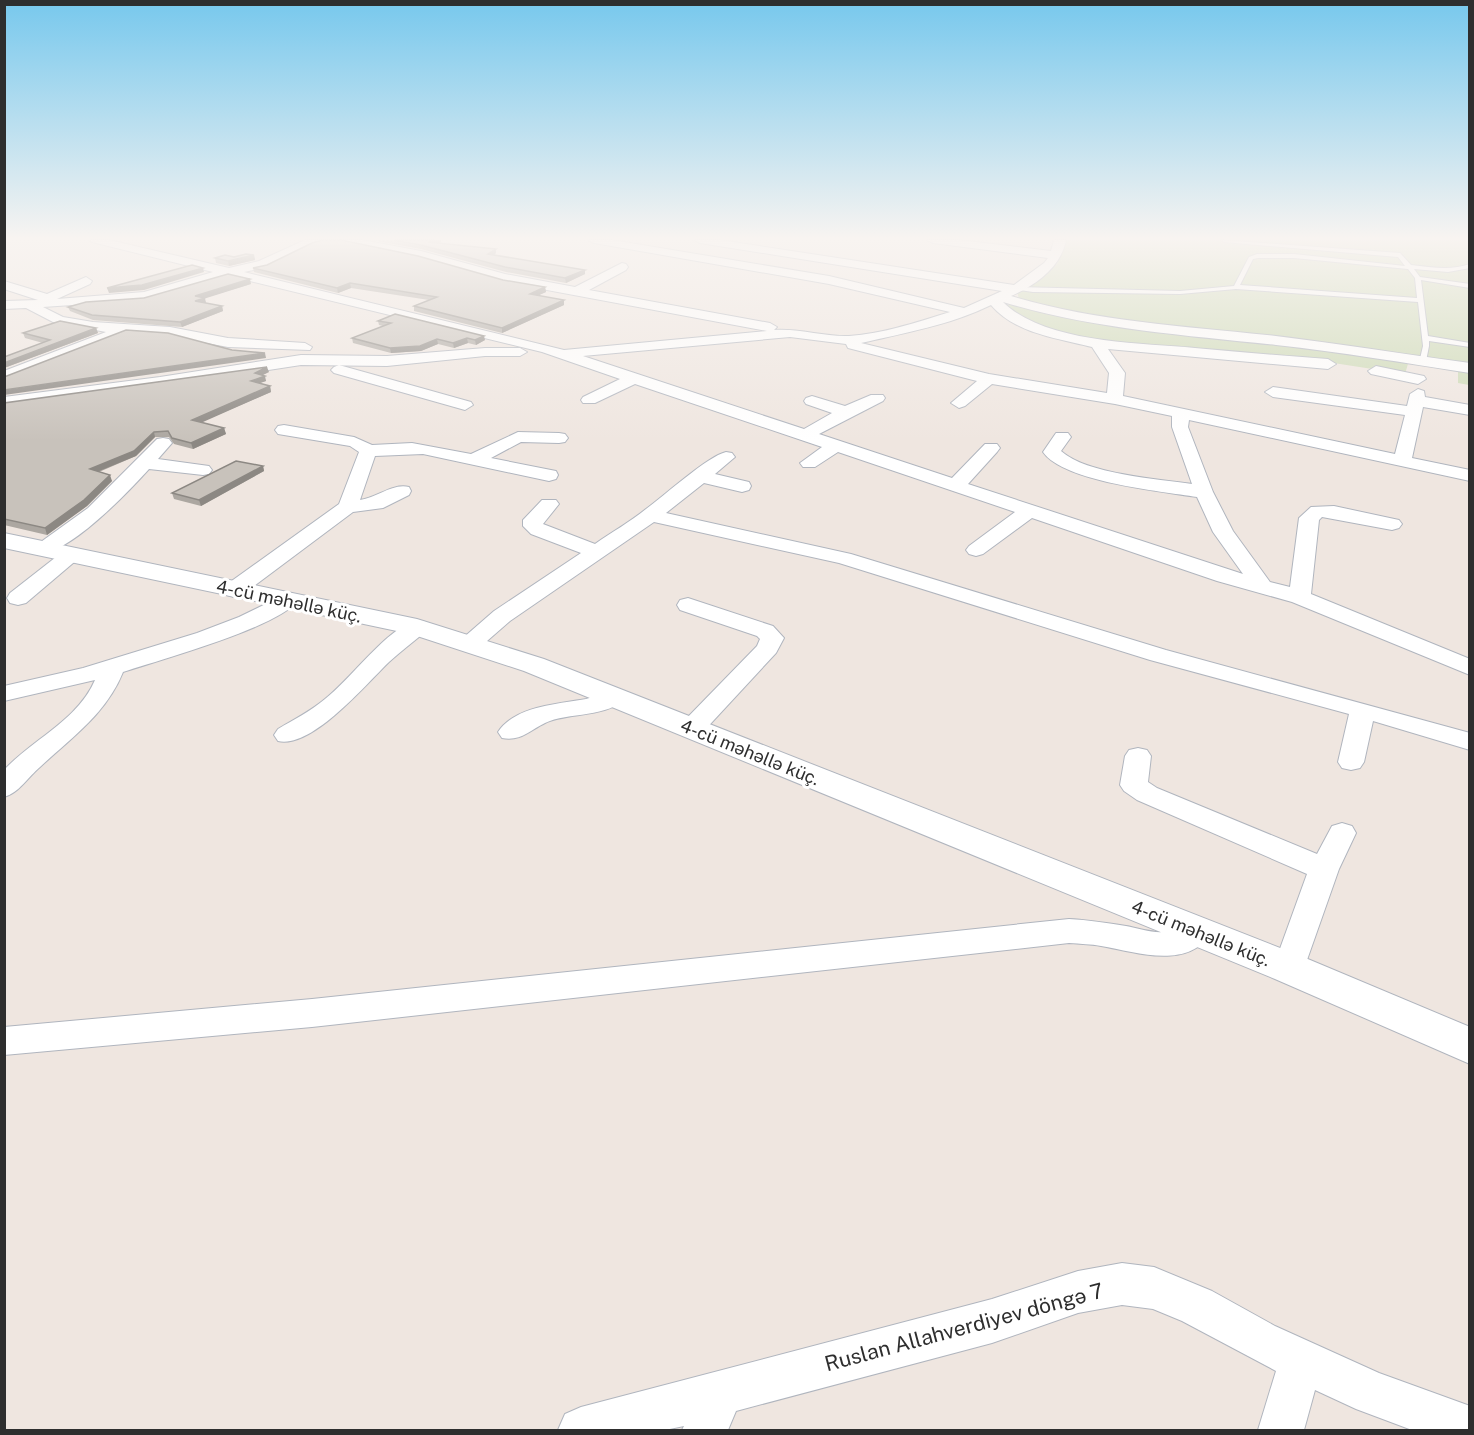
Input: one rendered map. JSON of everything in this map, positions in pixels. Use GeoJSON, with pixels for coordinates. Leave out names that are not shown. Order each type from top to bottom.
{"type":"FeatureCollection","features":[{"type":"Feature","properties":{"kind":"street"},"geometry":{"type":"LineString","coordinates":[[33,307],[67,320],[122,330],[162,331],[217,341],[314,349],[323,352],[329,359],[329,365],[339,370],[465,405]]}},
{"type":"Feature","properties":{"kind":"street"},"geometry":{"type":"LineString","coordinates":[[371,307],[558,353],[1029,511],[1300,597],[1470,668]]}},
{"type":"Feature","properties":{"kind":"street"},"geometry":{"type":"LineString","coordinates":[[665,307],[790,333],[839,340],[989,379],[1115,399],[1470,476]]}},
{"type":"Feature","properties":{"kind":"street"},"geometry":{"type":"LineString","coordinates":[[945,307],[966,312]]}},
{"type":"Feature","properties":{"kind":"street"},"geometry":{"type":"LineString","coordinates":[[839,340],[887,333],[978,307]]}},
{"type":"Feature","properties":{"kind":"street"},"geometry":{"type":"LineString","coordinates":[[1002,307],[1008,315],[1032,327],[1097,344],[1346,366]]}},
{"type":"Feature","properties":{"kind":"street"},"geometry":{"type":"LineString","coordinates":[[1028,307],[1095,321],[1260,338],[1470,368]]}},
{"type":"Feature","properties":{"kind":"street"},"geometry":{"type":"LineString","coordinates":[[4,377],[122,330]]}},
{"type":"Feature","properties":{"kind":"street"},"geometry":{"type":"LineString","coordinates":[[4,402],[160,382],[280,362],[329,359],[387,361],[485,352],[558,353],[790,333]]}},
{"type":"Feature","properties":{"kind":"street"},"geometry":{"type":"LineString","coordinates":[[1097,344],[1117,373],[1115,399]]}},
{"type":"Feature","properties":{"kind":"street"},"geometry":{"type":"LineString","coordinates":[[1402,461],[1417,406],[1418,379],[1422,361]]}},
{"type":"Feature","properties":{"kind":"street"},"geometry":{"type":"LineString","coordinates":[[1364,369],[1418,379]]}},
{"type":"Feature","properties":{"kind":"street"},"geometry":{"type":"LineString","coordinates":[[589,400],[634,378]]}},
{"type":"Feature","properties":{"kind":"street"},"geometry":{"type":"LineString","coordinates":[[959,403],[989,379]]}},
{"type":"Feature","properties":{"kind":"street"},"geometry":{"type":"LineString","coordinates":[[1273,392],[1470,410]]}},
{"type":"Feature","properties":{"kind":"street"},"geometry":{"type":"LineString","coordinates":[[806,435],[846,412],[877,398]]}},
{"type":"Feature","properties":{"kind":"street"},"geometry":{"type":"LineString","coordinates":[[812,401],[846,412]]}},
{"type":"Feature","properties":{"kind":"street"},"geometry":{"type":"LineString","coordinates":[[1181,414],[1180,428],[1204,492],[1223,532],[1262,586]]}},
{"type":"Feature","properties":{"kind":"street"},"geometry":{"type":"LineString","coordinates":[[284,430],[354,442],[368,451],[412,448],[549,475]]}},
{"type":"Feature","properties":{"kind":"street"},"geometry":{"type":"LineString","coordinates":[[472,460],[518,437],[559,438]]}},
{"type":"Feature","properties":{"kind":"street"},"geometry":{"type":"LineString","coordinates":[[1062,437],[1052,452],[1055,459],[1070,466],[1092,473],[1204,492]]}},
{"type":"Feature","properties":{"kind":"street"},"geometry":{"type":"LineString","coordinates":[[18,598],[59,551],[71,532],[112,499],[163,443]]}},
{"type":"Feature","properties":{"kind":"street"},"geometry":{"type":"LineString","coordinates":[[809,463],[836,446]]}},
{"type":"Feature","properties":{"kind":"street"},"geometry":{"type":"LineString","coordinates":[[955,486],[991,448]]}},
{"type":"Feature","properties":{"kind":"street"},"geometry":{"type":"LineString","coordinates":[[348,507],[368,451]]}},
{"type":"Feature","properties":{"kind":"street"},"geometry":{"type":"LineString","coordinates":[[471,643],[502,616],[651,515],[726,457]]}},
{"type":"Feature","properties":{"kind":"street"},"geometry":{"type":"LineString","coordinates":[[146,463],[203,470]]}},
{"type":"Feature","properties":{"kind":"street"},"geometry":{"type":"LineString","coordinates":[[699,476],[742,486]]}},
{"type":"Feature","properties":{"kind":"street"},"geometry":{"type":"LineString","coordinates":[[234,590],[348,507],[376,504],[402,491]]}},
{"type":"Feature","properties":{"kind":"street"},"geometry":{"type":"LineString","coordinates":[[549,504],[533,520],[533,526],[538,530],[597,552]]}},
{"type":"Feature","properties":{"kind":"street"},"geometry":{"type":"LineString","coordinates":[[976,550],[1029,511]]}},
{"type":"Feature","properties":{"kind":"street"},"geometry":{"type":"LineString","coordinates":[[1300,597],[1309,518],[1317,511],[1334,512],[1392,524]]}},
{"type":"Feature","properties":{"kind":"street"},"geometry":{"type":"LineString","coordinates":[[651,515],[844,558],[1158,655],[1470,742]]}},
{"type":"Feature","properties":{"kind":"street","name":"4-cü məhəllə küç."},"geometry":{"type":"LineString","coordinates":[[4,540],[417,627],[471,643],[692,728],[1289,968],[1470,1046]]}},
{"type":"Feature","properties":{"kind":"street"},"geometry":{"type":"LineString","coordinates":[[4,694],[112,668],[215,635],[260,616],[286,601]]}},
{"type":"Feature","properties":{"kind":"street"},"geometry":{"type":"LineString","coordinates":[[688,605],[765,631],[772,638],[768,648],[692,728]]}},
{"type":"Feature","properties":{"kind":"street"},"geometry":{"type":"LineString","coordinates":[[286,735],[334,705],[381,657],[417,627]]}},
{"type":"Feature","properties":{"kind":"street"},"geometry":{"type":"LineString","coordinates":[[4,788],[25,764],[68,730],[90,708],[107,686],[112,668]]}},
{"type":"Feature","properties":{"kind":"street"},"geometry":{"type":"LineString","coordinates":[[511,732],[538,716],[557,710],[584,708],[613,697]]}},
{"type":"Feature","properties":{"kind":"street"},"geometry":{"type":"LineString","coordinates":[[1352,762],[1363,711]]}},
{"type":"Feature","properties":{"kind":"street"},"geometry":{"type":"LineString","coordinates":[[1138,756],[1134,785],[1147,794],[1324,869]]}},
{"type":"Feature","properties":{"kind":"street"},"geometry":{"type":"LineString","coordinates":[[1289,968],[1324,869],[1342,833]]}},
{"type":"Feature","properties":{"kind":"street"},"geometry":{"type":"LineString","coordinates":[[4,1041],[324,1012],[1069,931],[1098,933],[1161,945],[1182,941],[1196,931]]}},
{"type":"Feature","properties":{"kind":"street","name":"Ruslan Allahverdiyev döngə 7"},"geometry":{"type":"LineString","coordinates":[[581,1431],[713,1412],[1078,1292],[1122,1284],[1154,1288],[1197,1306],[1372,1394],[1470,1429]]}},
{"type":"Feature","properties":{"kind":"street"},"geometry":{"type":"LineString","coordinates":[[1281,1431],[1301,1360]]}},
{"type":"Feature","properties":{"kind":"lane"},"geometry":{"type":"LineString","coordinates":[[1421,307],[1426,346],[1422,361]]}},
{"type":"Feature","properties":{"kind":"lane"},"geometry":{"type":"LineString","coordinates":[[1425,339],[1470,345]]}},
{"type":"Feature","properties":{"kind":"green space"},"geometry":{"type":"Polygon","coordinates":[[[1007,307],[1469,307],[1469,385],[1458,383],[1458,365],[1410,357],[1405,374],[1327,362],[1093,341],[1037,326],[1007,307]]]}},
{"type":"Feature","properties":{"kind":"building"},"geometry":{"type":"Polygon","coordinates":[[[68,307],[219,307],[180,322],[92,315],[68,307]]]}},
{"type":"Feature","properties":{"kind":"building"},"geometry":{"type":"Polygon","coordinates":[[[418,307],[549,307],[502,328],[418,307]]]}},
{"type":"Feature","properties":{"kind":"building"},"geometry":{"type":"Polygon","coordinates":[[[395,314],[484,336],[475,340],[467,338],[453,343],[437,339],[420,346],[390,348],[352,338],[391,323],[378,321],[395,314]]]}},
{"type":"Feature","properties":{"kind":"building"},"geometry":{"type":"Polygon","coordinates":[[[60,321],[96,328],[4,363],[4,357],[50,340],[23,333],[60,321]]]}},
{"type":"Feature","properties":{"kind":"building"},"geometry":{"type":"Polygon","coordinates":[[[126,330],[168,333],[232,350],[265,353],[4,390],[4,377],[126,330]]]}},
{"type":"Feature","properties":{"kind":"building"},"geometry":{"type":"Polygon","coordinates":[[[267,367],[255,373],[265,376],[251,381],[270,386],[192,420],[224,428],[191,443],[172,438],[168,431],[154,432],[134,451],[90,469],[110,475],[84,500],[45,528],[4,519],[4,403],[267,367]]]}},
{"type":"Feature","properties":{"kind":"building"},"geometry":{"type":"Polygon","coordinates":[[[236,461],[263,466],[199,500],[172,493],[236,461]]]}}]}
